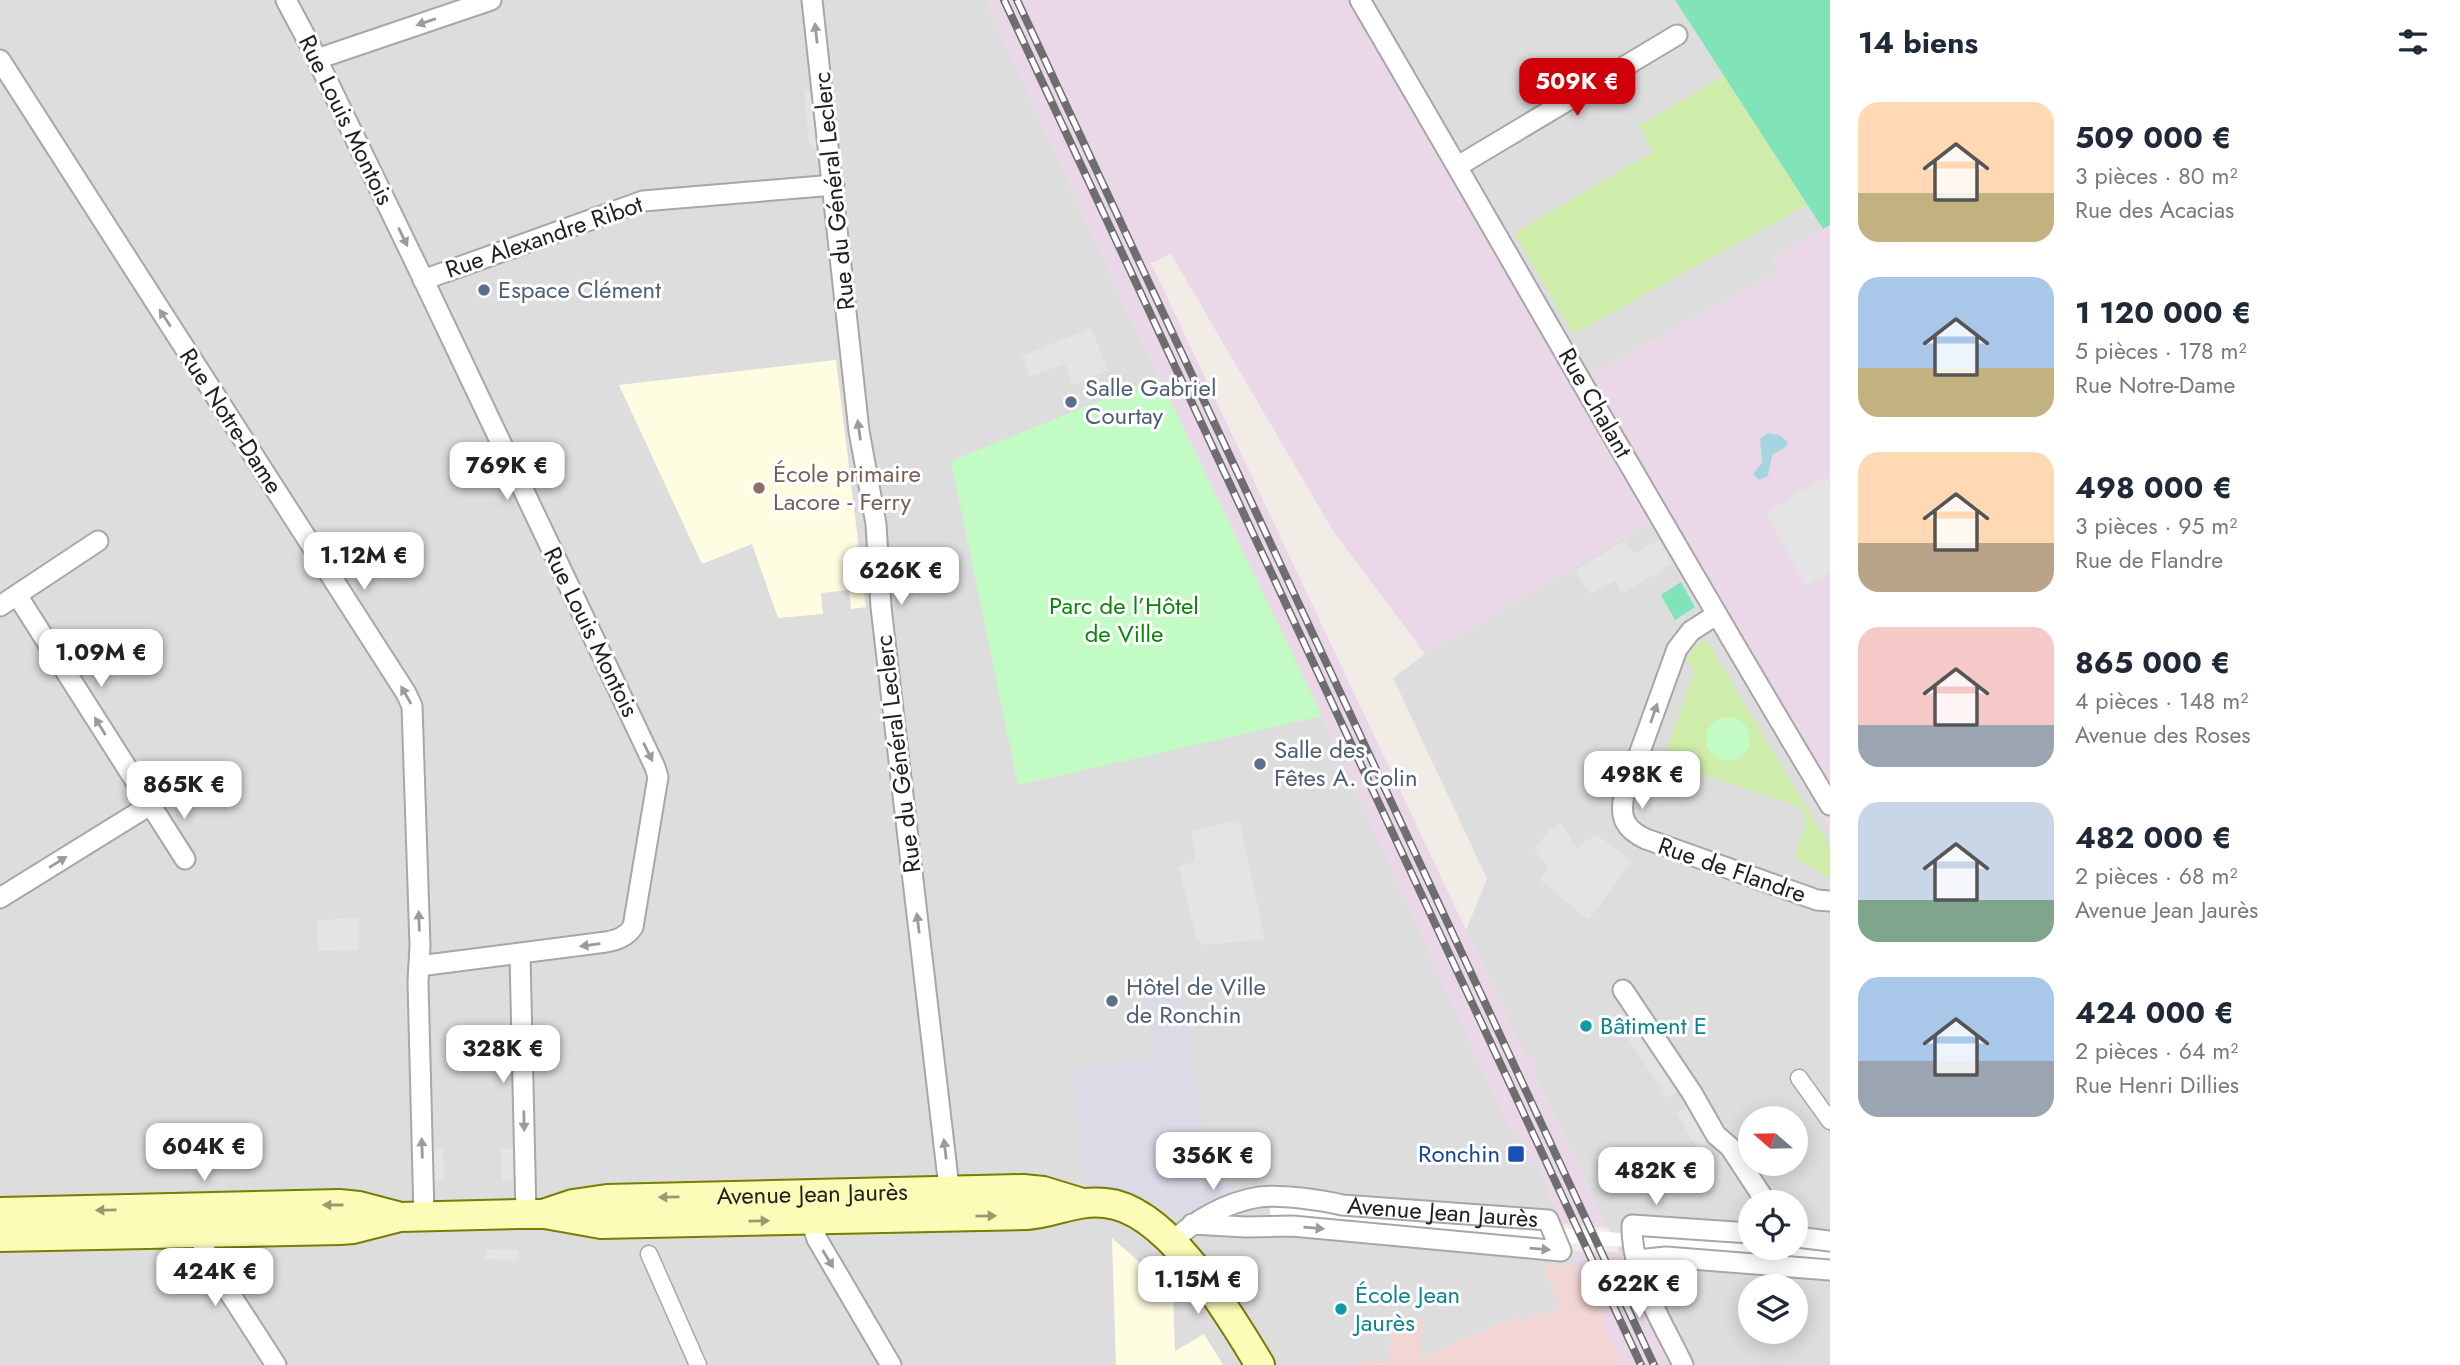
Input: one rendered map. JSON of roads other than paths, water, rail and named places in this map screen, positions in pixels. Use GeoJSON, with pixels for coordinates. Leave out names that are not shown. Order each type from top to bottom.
{"type":"FeatureCollection","features":[{"type":"Feature","properties":{"kind":"main road","name":"Avenue Jean Jaurès"},"geometry":{"type":"LineString","coordinates":[[535,1214],[607,1199],[813,1207],[948,1204],[1033,1215],[1079,1202],[1104,1202],[1128,1209],[1182,1233]]}},
{"type":"Feature","properties":{"kind":"main road","name":"Avenue Jean Jaurès"},"geometry":{"type":"LineString","coordinates":[[0,1212],[338,1204],[412,1217]]}},
{"type":"Feature","properties":{"kind":"main road","name":"Avenue Jean Jaurès"},"geometry":{"type":"LineString","coordinates":[[0,1237],[354,1229],[412,1217],[535,1214],[591,1224],[650,1239],[813,1207]]}},
{"type":"Feature","properties":{"kind":"main road"},"geometry":{"type":"LineString","coordinates":[[1182,1233],[1215,1297],[1260,1365]]}},
{"type":"Feature","properties":{"kind":"street","name":"Rue Louis Montois"},"geometry":{"type":"LineString","coordinates":[[286,0],[424,280],[650,755],[658,777],[633,927],[629,933],[619,940],[419,967]]}},
{"type":"Feature","properties":{"kind":"street"},"geometry":{"type":"LineString","coordinates":[[317,59],[491,0]]}},
{"type":"Feature","properties":{"kind":"street","name":"Rue du Général Leclerc"},"geometry":{"type":"LineString","coordinates":[[812,0],[859,431],[877,524],[881,607],[948,1204]]}},
{"type":"Feature","properties":{"kind":"street","name":"Rue Chalant"},"geometry":{"type":"LineString","coordinates":[[1360,0],[1716,615],[1830,805]]}},
{"type":"Feature","properties":{"kind":"street"},"geometry":{"type":"LineString","coordinates":[[1458,166],[1677,36]]}},
{"type":"Feature","properties":{"kind":"street","name":"Rue Notre-Dame"},"geometry":{"type":"LineString","coordinates":[[0,60],[409,700],[413,712],[419,967],[412,1217]]}},
{"type":"Feature","properties":{"kind":"street","name":"Rue Alexandre Ribot"},"geometry":{"type":"LineString","coordinates":[[424,280],[643,201],[834,185]]}},
{"type":"Feature","properties":{"kind":"street"},"geometry":{"type":"LineString","coordinates":[[0,606],[98,541]]}},
{"type":"Feature","properties":{"kind":"street"},"geometry":{"type":"LineString","coordinates":[[18,595],[184,859]]}},
{"type":"Feature","properties":{"kind":"street","name":"Rue de Flandre"},"geometry":{"type":"LineString","coordinates":[[1716,615],[1691,631],[1677,649],[1624,796],[1624,821],[1632,833],[1646,839],[1817,900],[1830,901]]}},
{"type":"Feature","properties":{"kind":"street"},"geometry":{"type":"LineString","coordinates":[[0,898],[150,805]]}},
{"type":"Feature","properties":{"kind":"street"},"geometry":{"type":"LineString","coordinates":[[520,955],[535,1214]]}},
{"type":"Feature","properties":{"kind":"street"},"geometry":{"type":"LineString","coordinates":[[1623,990],[1692,1093],[1716,1135],[1730,1147],[1758,1190]]}},
{"type":"Feature","properties":{"kind":"street"},"geometry":{"type":"LineString","coordinates":[[1799,1078],[1830,1121]]}},
{"type":"Feature","properties":{"kind":"street","name":"Avenue Jean Jaurès"},"geometry":{"type":"LineString","coordinates":[[1262,1196],[1326,1201],[1342,1205],[1548,1220],[1561,1251],[1292,1226],[1182,1233],[1246,1200],[1262,1196]]}},
{"type":"Feature","properties":{"kind":"street"},"geometry":{"type":"LineString","coordinates":[[813,1207],[817,1239],[891,1365]]}},
{"type":"Feature","properties":{"kind":"street"},"geometry":{"type":"LineString","coordinates":[[1683,1365],[1644,1285],[1632,1225],[1738,1232]]}},
{"type":"Feature","properties":{"kind":"street"},"geometry":{"type":"LineString","coordinates":[[199,1233],[209,1261],[276,1365]]}},
{"type":"Feature","properties":{"kind":"street"},"geometry":{"type":"LineString","coordinates":[[1808,1238],[1830,1241]]}},
{"type":"Feature","properties":{"kind":"street"},"geometry":{"type":"LineString","coordinates":[[650,1239],[698,1365]]}},
{"type":"Feature","properties":{"kind":"street"},"geometry":{"type":"LineString","coordinates":[[1637,1260],[1667,1257],[1830,1270]]}},
{"type":"Feature","properties":{"kind":"water"},"geometry":{"type":"Polygon","coordinates":[[[1768,433],[1779,435],[1788,442],[1786,447],[1772,455],[1768,476],[1759,480],[1753,474],[1762,463],[1760,439],[1768,433]]]}},
{"type":"Feature","properties":{"kind":"railway"},"geometry":{"type":"LineString","coordinates":[[1004,0],[1641,1365]]}},
{"type":"Feature","properties":{"kind":"railway"},"geometry":{"type":"LineString","coordinates":[[1017,0],[1654,1365]]}},
{"type":"Feature","properties":{"kind":"place","name":"Espace Clément"},"geometry":{"type":"Point","coordinates":[484,290]}},
{"type":"Feature","properties":{"kind":"place","name":"Salle Gabriel Courtay"},"geometry":{"type":"Point","coordinates":[1071,402]}},
{"type":"Feature","properties":{"kind":"place","name":"École primaire Lacore - Ferry"},"geometry":{"type":"Point","coordinates":[759,488]}},
{"type":"Feature","properties":{"kind":"place","name":"Salle des Fêtes A. Colin"},"geometry":{"type":"Point","coordinates":[1260,764]}},
{"type":"Feature","properties":{"kind":"place","name":"Hôtel de Ville de Ronchin"},"geometry":{"type":"Point","coordinates":[1112,1001]}},
{"type":"Feature","properties":{"kind":"place","name":"Bâtiment E"},"geometry":{"type":"Point","coordinates":[1586,1026]}},
{"type":"Feature","properties":{"kind":"place","name":"Ronchin"},"geometry":{"type":"Point","coordinates":[1516,1154]}},
{"type":"Feature","properties":{"kind":"place","name":"École Jean Jaurès"},"geometry":{"type":"Point","coordinates":[1341,1309]}},
{"type":"Feature","properties":{"kind":"park label","name":"Parc de l’Hôtel de Ville"},"geometry":{"type":"Point","coordinates":[1124,620]}}]}
